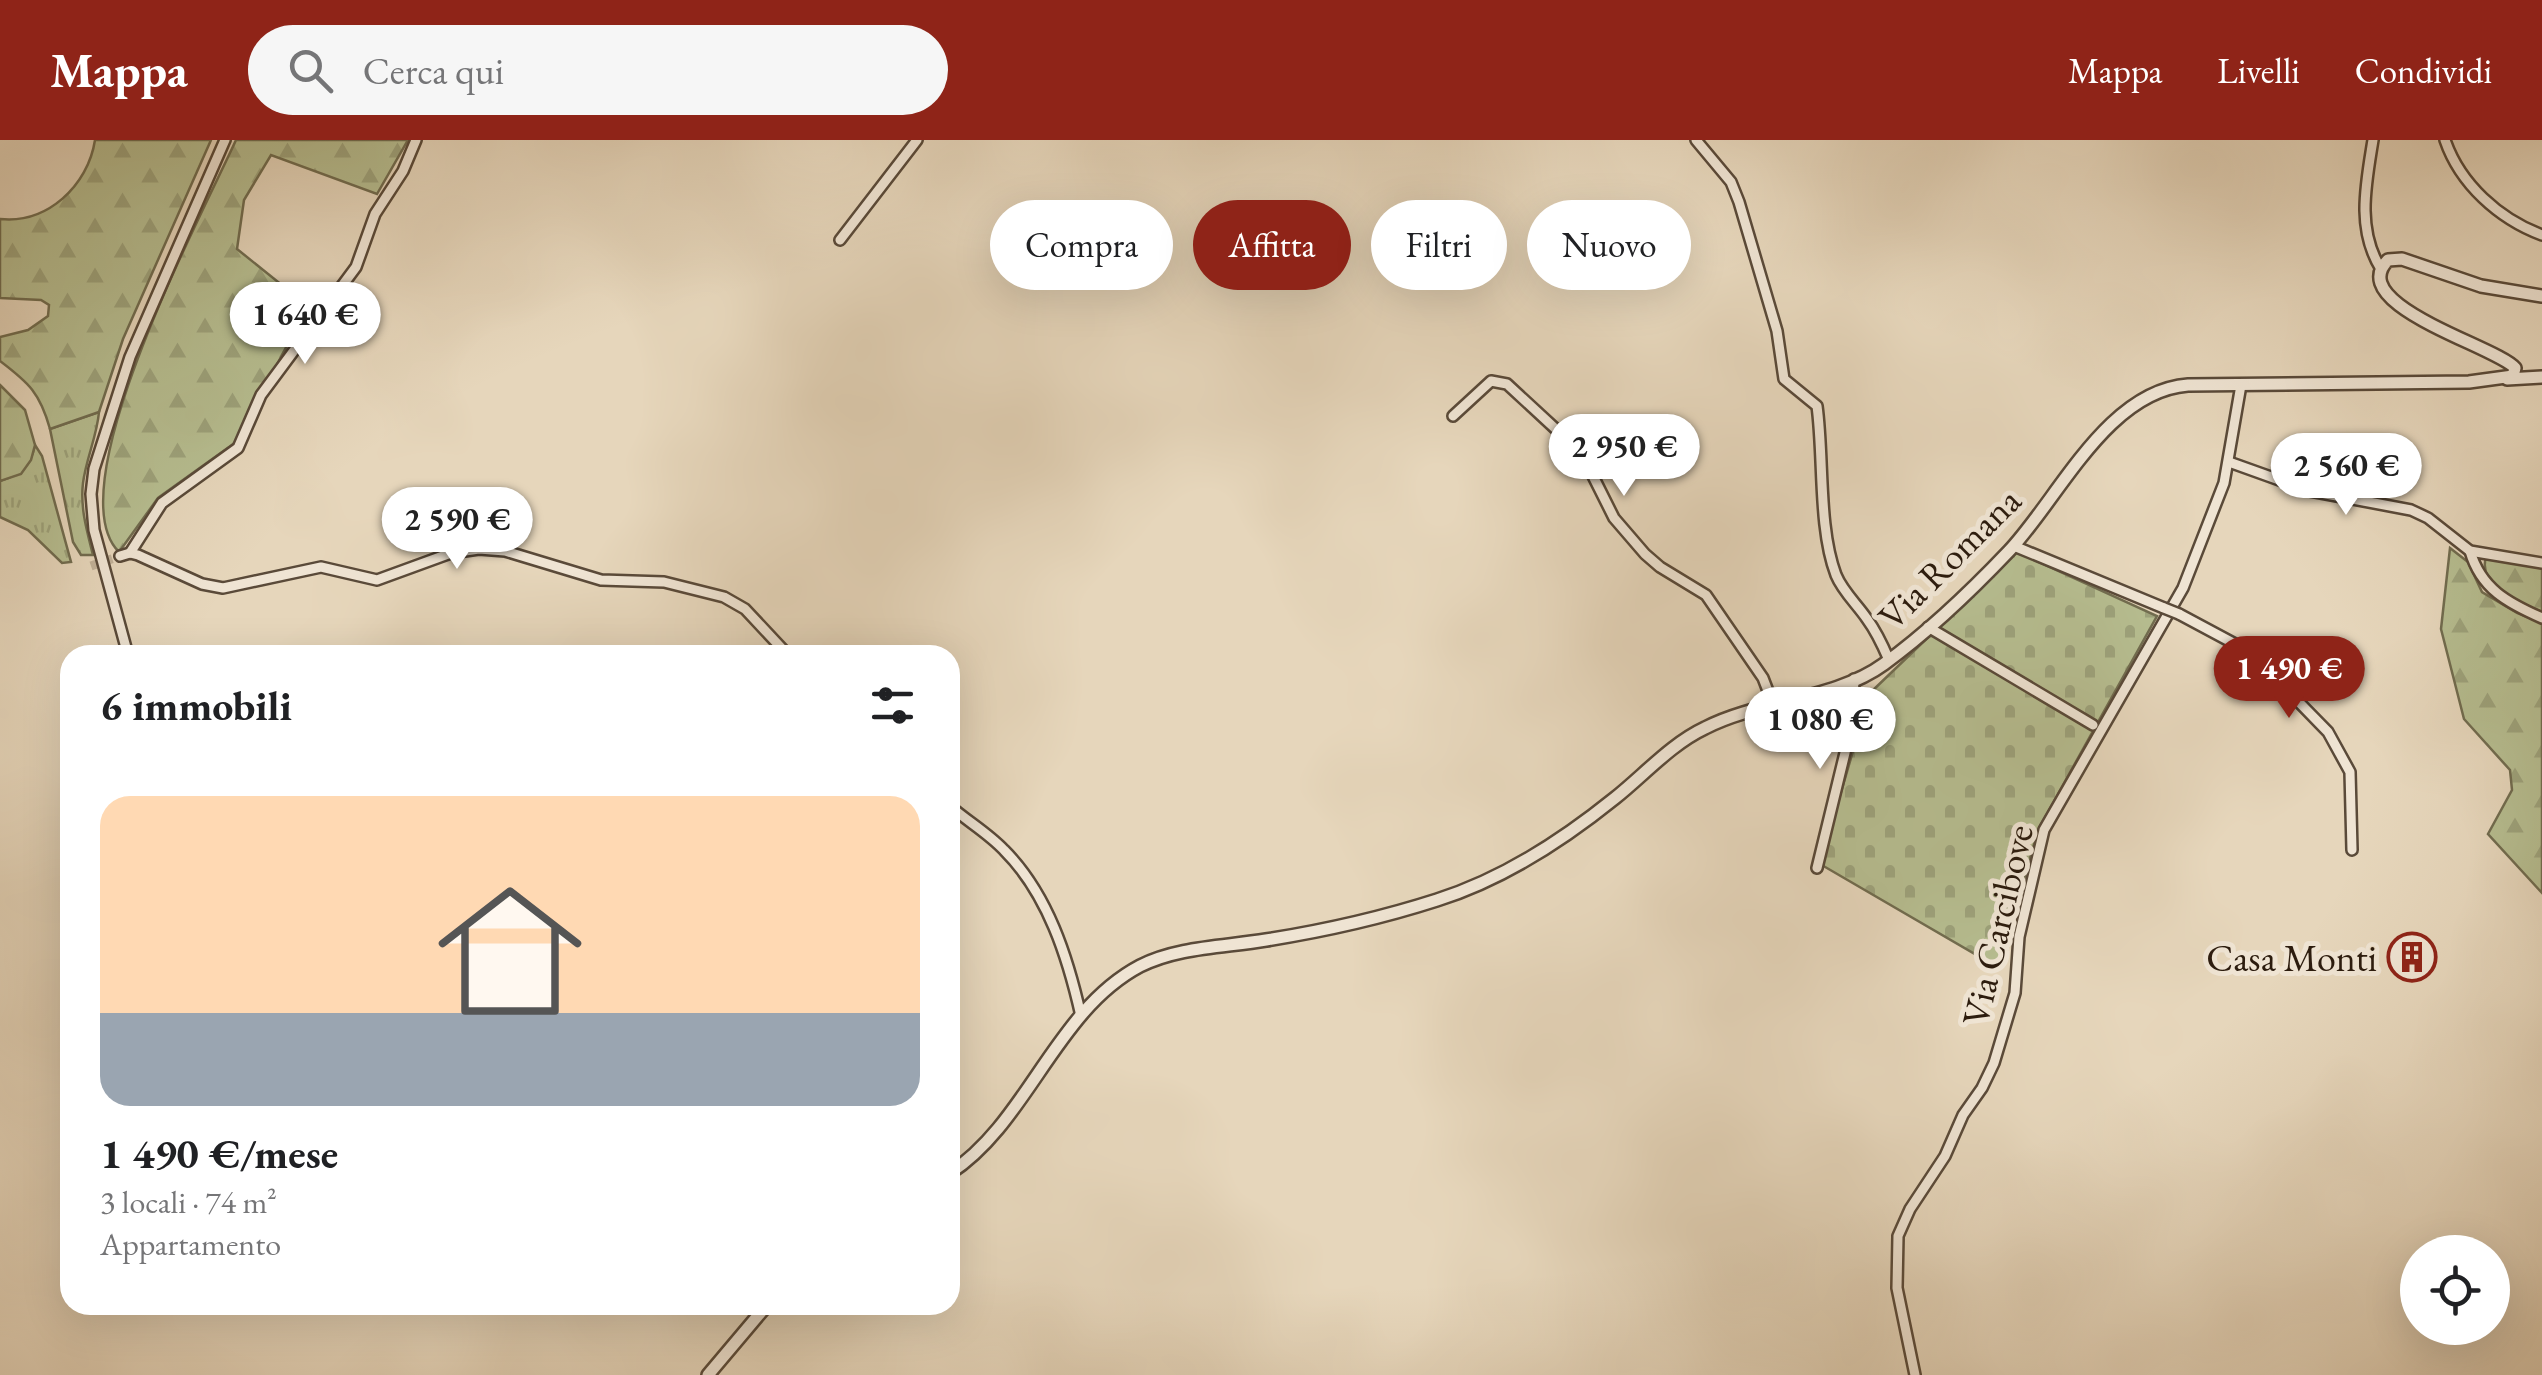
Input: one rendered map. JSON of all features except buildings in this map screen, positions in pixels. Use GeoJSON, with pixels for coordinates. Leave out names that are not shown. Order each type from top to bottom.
{"type":"FeatureCollection","features":[{"type":"Feature","properties":{"kind":"street"},"geometry":{"type":"LineString","coordinates":[[125,645],[94,530],[94,469],[137,340],[225,140]]}},
{"type":"Feature","properties":{"kind":"street"},"geometry":{"type":"LineString","coordinates":[[416,140],[400,176],[375,214],[352,273],[261,395],[238,448],[162,503],[125,554],[202,584],[224,588],[322,568],[377,580],[451,553],[505,550],[601,580],[658,581],[724,597],[745,609],[779,645]]}},
{"type":"Feature","properties":{"kind":"street"},"geometry":{"type":"LineString","coordinates":[[840,240],[916,140]]}},
{"type":"Feature","properties":{"kind":"street"},"geometry":{"type":"LineString","coordinates":[[1696,140],[1730,182],[1739,202],[1777,332],[1784,379],[1817,406],[1832,563],[1840,583],[1872,625],[1889,660]]}},
{"type":"Feature","properties":{"kind":"street"},"geometry":{"type":"LineString","coordinates":[[2372,140],[2364,229],[2383,288],[2400,305],[2442,331],[2512,364],[2514,376],[2503,380]]}},
{"type":"Feature","properties":{"kind":"street"},"geometry":{"type":"LineString","coordinates":[[2444,140],[2458,168],[2494,208],[2542,235]]}},
{"type":"Feature","properties":{"kind":"street"},"geometry":{"type":"LineString","coordinates":[[2380,269],[2388,260],[2398,258],[2475,285],[2542,296]]}},
{"type":"Feature","properties":{"kind":"street","name":"Via Romana"},"geometry":{"type":"LineString","coordinates":[[960,1164],[984,1143],[1081,1016],[1118,980],[1158,958],[1327,929],[1470,888],[1588,819],[1692,734],[1730,717],[1854,679],[1889,660],[2014,546],[2081,458],[2137,402],[2161,390],[2177,386],[2542,378]]}},
{"type":"Feature","properties":{"kind":"street"},"geometry":{"type":"LineString","coordinates":[[1453,416],[1491,381],[1508,384],[1580,453],[1624,532],[1660,568],[1694,585],[1708,597],[1763,678],[1773,704]]}},
{"type":"Feature","properties":{"kind":"street","name":"Via Carcibove"},"geometry":{"type":"LineString","coordinates":[[1915,1375],[1897,1288],[1898,1236],[1910,1209],[1946,1156],[2004,1038],[2015,993],[2019,937],[2044,830],[2183,588],[2224,483],[2240,386]]}},
{"type":"Feature","properties":{"kind":"street"},"geometry":{"type":"LineString","coordinates":[[2229,462],[2310,492],[2411,510],[2428,518],[2470,551],[2542,563]]}},
{"type":"Feature","properties":{"kind":"street"},"geometry":{"type":"LineString","coordinates":[[2014,546],[2179,614],[2250,652],[2328,732],[2350,772],[2352,850]]}},
{"type":"Feature","properties":{"kind":"street"},"geometry":{"type":"LineString","coordinates":[[2470,551],[2478,574],[2492,590],[2542,618]]}},
{"type":"Feature","properties":{"kind":"street"},"geometry":{"type":"LineString","coordinates":[[1928,627],[2093,726]]}},
{"type":"Feature","properties":{"kind":"street"},"geometry":{"type":"LineString","coordinates":[[1816,868],[1853,720],[1854,679]]}},
{"type":"Feature","properties":{"kind":"street"},"geometry":{"type":"LineString","coordinates":[[960,814],[1005,851],[1028,880],[1064,951],[1081,1016]]}},
{"type":"Feature","properties":{"kind":"street"},"geometry":{"type":"LineString","coordinates":[[712,1370],[759,1315]]}},
{"type":"Feature","properties":{"kind":"green space"},"geometry":{"type":"Polygon","coordinates":[[[95,140],[211,140],[123,339],[99,412],[50,429],[32,390],[0,361],[0,337],[28,330],[48,316],[49,305],[41,300],[0,298],[0,219],[34,215],[62,199],[84,172],[95,140]]]}},
{"type":"Feature","properties":{"kind":"green space"},"geometry":{"type":"Polygon","coordinates":[[[236,140],[408,140],[377,194],[271,155],[244,200],[237,249],[308,306],[236,442],[158,498],[119,552],[104,519],[106,471],[119,413],[168,286],[236,140]]]}},
{"type":"Feature","properties":{"kind":"green space"},"geometry":{"type":"Polygon","coordinates":[[[0,385],[25,410],[35,445],[21,474],[0,481],[0,385]]]}},
{"type":"Feature","properties":{"kind":"green space"},"geometry":{"type":"Polygon","coordinates":[[[99,412],[82,492],[93,555],[81,555],[73,542],[50,429],[99,412]]]}},
{"type":"Feature","properties":{"kind":"green space"},"geometry":{"type":"Polygon","coordinates":[[[35,445],[42,456],[71,562],[62,563],[28,530],[0,517],[0,481],[24,469],[35,445]]]}},
{"type":"Feature","properties":{"kind":"green space"},"geometry":{"type":"Polygon","coordinates":[[[2450,548],[2468,562],[2482,592],[2542,623],[2542,893],[2488,834],[2512,790],[2510,770],[2464,719],[2441,629],[2450,548]]]}},
{"type":"Feature","properties":{"kind":"green space"},"geometry":{"type":"Polygon","coordinates":[[[2017,552],[2157,616],[2038,830],[1999,968],[1820,864],[1870,693],[2017,552]]]}},
{"type":"Feature","properties":{"kind":"green space"},"geometry":{"type":"Polygon","coordinates":[[[2486,557],[2542,566],[2542,612],[2494,585],[2485,568],[2486,557]]]}},
{"type":"Feature","properties":{"kind":"tunnel"},"geometry":{"type":"LineString","coordinates":[[91,566],[120,556]]}},
{"type":"Feature","properties":{"kind":"place","name":"Casa Monti"},"geometry":{"type":"Point","coordinates":[2412,957]}}]}
